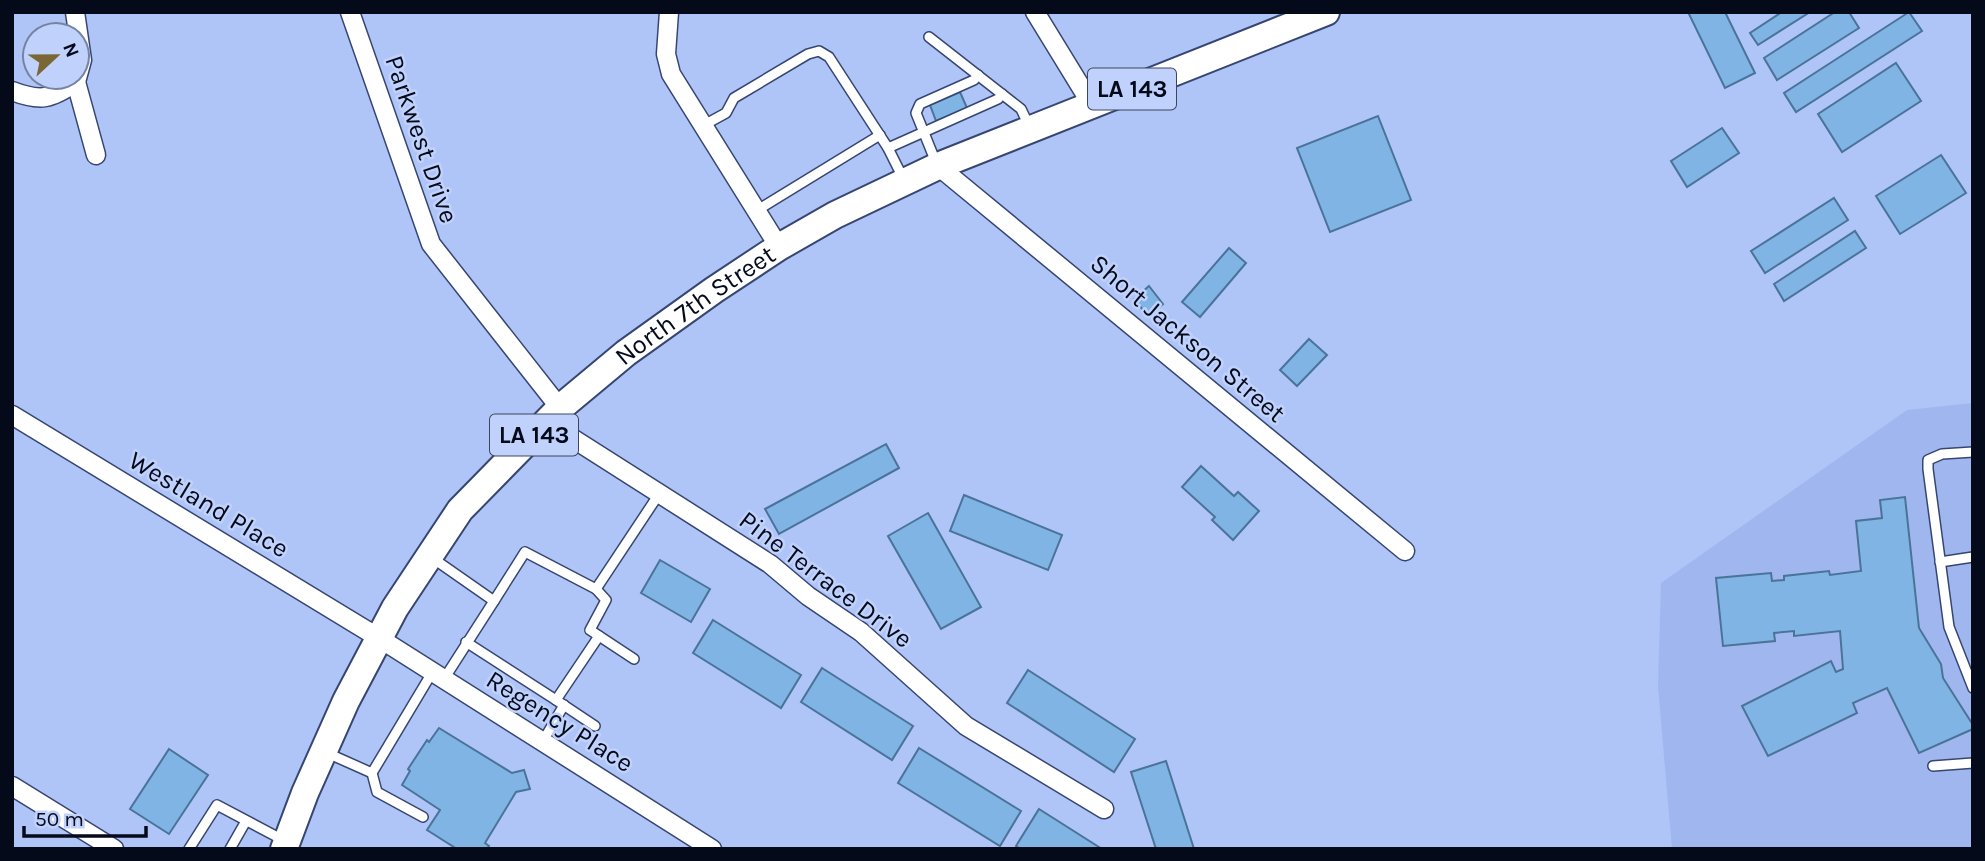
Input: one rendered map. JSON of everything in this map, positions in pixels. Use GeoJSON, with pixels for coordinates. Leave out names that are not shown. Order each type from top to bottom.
{"type":"FeatureCollection","features":[{"type":"Feature","properties":{"kind":"main road","name":"North 7th Street"},"geometry":{"type":"LineString","coordinates":[[286,845],[305,793],[346,701],[395,608],[460,510],[553,415],[625,353],[779,247],[835,215],[904,181],[1326,12]]}},
{"type":"Feature","properties":{"kind":"street","name":"Parkwest Drive"},"geometry":{"type":"LineString","coordinates":[[350,12],[430,244],[553,415]]}},
{"type":"Feature","properties":{"kind":"street"},"geometry":{"type":"LineString","coordinates":[[669,12],[666,54],[671,74],[779,247]]}},
{"type":"Feature","properties":{"kind":"street"},"geometry":{"type":"LineString","coordinates":[[1035,12],[1092,105]]}},
{"type":"Feature","properties":{"kind":"street"},"geometry":{"type":"LineString","coordinates":[[12,91],[31,98],[55,96],[62,91]]}},
{"type":"Feature","properties":{"kind":"street"},"geometry":{"type":"LineString","coordinates":[[78,91],[96,155]]}},
{"type":"Feature","properties":{"kind":"street","name":"Short Jackson Street"},"geometry":{"type":"LineString","coordinates":[[938,166],[1405,551]]}},
{"type":"Feature","properties":{"kind":"street","name":"Westland Place"},"geometry":{"type":"LineString","coordinates":[[12,415],[379,638]]}},
{"type":"Feature","properties":{"kind":"street","name":"Pine Terrace Drive"},"geometry":{"type":"LineString","coordinates":[[553,415],[659,494],[770,564],[808,596],[861,632],[966,726],[1104,809]]}},
{"type":"Feature","properties":{"kind":"street","name":"Regency Place"},"geometry":{"type":"LineString","coordinates":[[379,638],[712,849]]}},
{"type":"Feature","properties":{"kind":"street"},"geometry":{"type":"LineString","coordinates":[[12,786],[114,849]]}},
{"type":"Feature","properties":{"kind":"lane"},"geometry":{"type":"LineString","coordinates":[[929,37],[1021,109],[1030,129]]}},
{"type":"Feature","properties":{"kind":"lane"},"geometry":{"type":"LineString","coordinates":[[704,125],[726,113],[734,98],[808,54],[819,51],[829,57],[888,148],[904,181]]}},
{"type":"Feature","properties":{"kind":"lane"},"geometry":{"type":"LineString","coordinates":[[938,166],[916,113],[920,104],[974,80],[978,75]]}},
{"type":"Feature","properties":{"kind":"lane"},"geometry":{"type":"LineString","coordinates":[[888,148],[998,99],[1002,94]]}},
{"type":"Feature","properties":{"kind":"lane"},"geometry":{"type":"LineString","coordinates":[[757,211],[880,135]]}},
{"type":"Feature","properties":{"kind":"lane"},"geometry":{"type":"LineString","coordinates":[[1973,452],[1942,454],[1928,460],[1949,627],[1973,688]]}},
{"type":"Feature","properties":{"kind":"lane"},"geometry":{"type":"LineString","coordinates":[[596,589],[659,494]]}},
{"type":"Feature","properties":{"kind":"lane"},"geometry":{"type":"LineString","coordinates":[[423,817],[377,792],[372,773],[439,675],[466,642],[525,552],[596,589],[606,600],[590,630],[634,659]]}},
{"type":"Feature","properties":{"kind":"lane"},"geometry":{"type":"LineString","coordinates":[[429,556],[494,601]]}},
{"type":"Feature","properties":{"kind":"lane"},"geometry":{"type":"LineString","coordinates":[[1940,562],[1973,557]]}},
{"type":"Feature","properties":{"kind":"lane"},"geometry":{"type":"LineString","coordinates":[[543,741],[560,703],[599,636]]}},
{"type":"Feature","properties":{"kind":"lane"},"geometry":{"type":"LineString","coordinates":[[466,642],[595,726]]}},
{"type":"Feature","properties":{"kind":"lane"},"geometry":{"type":"LineString","coordinates":[[324,751],[372,773]]}},
{"type":"Feature","properties":{"kind":"lane"},"geometry":{"type":"LineString","coordinates":[[1933,766],[1973,762]]}},
{"type":"Feature","properties":{"kind":"lane"},"geometry":{"type":"LineString","coordinates":[[189,849],[217,805],[286,845]]}},
{"type":"Feature","properties":{"kind":"lane"},"geometry":{"type":"LineString","coordinates":[[230,849],[246,821]]}},
{"type":"Feature","properties":{"kind":"shaded area"},"geometry":{"type":"Polygon","coordinates":[[[1973,403],[1973,849],[1672,849],[1658,686],[1661,583],[1907,410],[1973,403]]]}},
{"type":"Feature","properties":{"kind":"building"},"geometry":{"type":"Polygon","coordinates":[[[1688,12],[1725,12],[1755,73],[1725,88],[1688,12]]]}},
{"type":"Feature","properties":{"kind":"building"},"geometry":{"type":"Polygon","coordinates":[[[1782,12],[1810,12],[1758,45],[1750,33],[1782,12]]]}},
{"type":"Feature","properties":{"kind":"building"},"geometry":{"type":"Polygon","coordinates":[[[1835,12],[1849,12],[1859,28],[1777,80],[1764,58],[1835,12]]]}},
{"type":"Feature","properties":{"kind":"building"},"geometry":{"type":"Polygon","coordinates":[[[1909,12],[1922,31],[1796,112],[1784,93],[1909,12]]]}},
{"type":"Feature","properties":{"kind":"building"},"geometry":{"type":"Polygon","coordinates":[[[1896,63],[1921,101],[1842,152],[1818,114],[1896,63]]]}},
{"type":"Feature","properties":{"kind":"building"},"geometry":{"type":"Polygon","coordinates":[[[960,92],[967,108],[936,121],[930,105],[960,92]]]}},
{"type":"Feature","properties":{"kind":"building"},"geometry":{"type":"Polygon","coordinates":[[[1378,116],[1411,200],[1330,232],[1297,148],[1378,116]]]}},
{"type":"Feature","properties":{"kind":"building"},"geometry":{"type":"Polygon","coordinates":[[[1722,128],[1739,153],[1687,187],[1671,161],[1722,128]]]}},
{"type":"Feature","properties":{"kind":"building"},"geometry":{"type":"Polygon","coordinates":[[[1941,155],[1966,193],[1900,234],[1876,196],[1941,155]]]}},
{"type":"Feature","properties":{"kind":"building"},"geometry":{"type":"Polygon","coordinates":[[[1834,198],[1848,220],[1765,273],[1751,251],[1834,198]]]}},
{"type":"Feature","properties":{"kind":"building"},"geometry":{"type":"Polygon","coordinates":[[[1855,231],[1866,248],[1784,301],[1774,284],[1855,231]]]}},
{"type":"Feature","properties":{"kind":"building"},"geometry":{"type":"Polygon","coordinates":[[[1229,248],[1246,263],[1200,317],[1182,302],[1229,248]]]}},
{"type":"Feature","properties":{"kind":"building"},"geometry":{"type":"Polygon","coordinates":[[[1149,286],[1163,304],[1148,316],[1134,299],[1149,286]]]}},
{"type":"Feature","properties":{"kind":"building"},"geometry":{"type":"Polygon","coordinates":[[[1309,339],[1327,355],[1297,386],[1280,370],[1309,339]]]}},
{"type":"Feature","properties":{"kind":"building"},"geometry":{"type":"Polygon","coordinates":[[[886,444],[899,468],[779,534],[765,509],[886,444]]]}},
{"type":"Feature","properties":{"kind":"building"},"geometry":{"type":"Polygon","coordinates":[[[1201,466],[1234,496],[1238,492],[1259,511],[1233,540],[1212,520],[1215,517],[1182,487],[1201,466]]]}},
{"type":"Feature","properties":{"kind":"building"},"geometry":{"type":"Polygon","coordinates":[[[964,495],[1062,535],[1048,570],[950,531],[964,495]]]}},
{"type":"Feature","properties":{"kind":"building"},"geometry":{"type":"Polygon","coordinates":[[[1905,497],[1919,628],[1941,664],[1943,678],[1973,729],[1919,753],[1887,688],[1853,703],[1857,713],[1768,756],[1742,706],[1831,661],[1836,672],[1843,669],[1840,631],[1794,636],[1794,631],[1774,633],[1775,641],[1723,646],[1716,578],[1771,573],[1772,581],[1784,580],[1784,576],[1861,571],[1856,521],[1882,518],[1880,500],[1905,497]]]}},
{"type":"Feature","properties":{"kind":"building"},"geometry":{"type":"Polygon","coordinates":[[[928,513],[981,607],[941,629],[888,536],[928,513]]]}},
{"type":"Feature","properties":{"kind":"building"},"geometry":{"type":"Polygon","coordinates":[[[660,560],[710,589],[691,622],[641,593],[660,560]]]}},
{"type":"Feature","properties":{"kind":"building"},"geometry":{"type":"Polygon","coordinates":[[[713,620],[801,675],[781,708],[693,653],[713,620]]]}},
{"type":"Feature","properties":{"kind":"building"},"geometry":{"type":"Polygon","coordinates":[[[822,668],[913,726],[892,760],[801,702],[822,668]]]}},
{"type":"Feature","properties":{"kind":"building"},"geometry":{"type":"Polygon","coordinates":[[[1028,670],[1135,739],[1114,772],[1007,703],[1028,670]]]}},
{"type":"Feature","properties":{"kind":"building"},"geometry":{"type":"Polygon","coordinates":[[[439,728],[512,773],[524,770],[530,789],[516,792],[485,843],[489,846],[487,849],[457,849],[427,830],[440,810],[402,785],[410,771],[408,769],[427,740],[429,742],[439,728]]]}},
{"type":"Feature","properties":{"kind":"building"},"geometry":{"type":"Polygon","coordinates":[[[919,748],[1021,811],[1000,846],[898,783],[919,748]]]}},
{"type":"Feature","properties":{"kind":"building"},"geometry":{"type":"Polygon","coordinates":[[[169,749],[208,775],[169,834],[130,809],[169,749]]]}},
{"type":"Feature","properties":{"kind":"building"},"geometry":{"type":"Polygon","coordinates":[[[1166,761],[1194,849],[1156,849],[1131,772],[1166,761]]]}},
{"type":"Feature","properties":{"kind":"building"},"geometry":{"type":"Polygon","coordinates":[[[1039,809],[1102,849],[1020,849],[1016,846],[1039,809]]]}}]}
